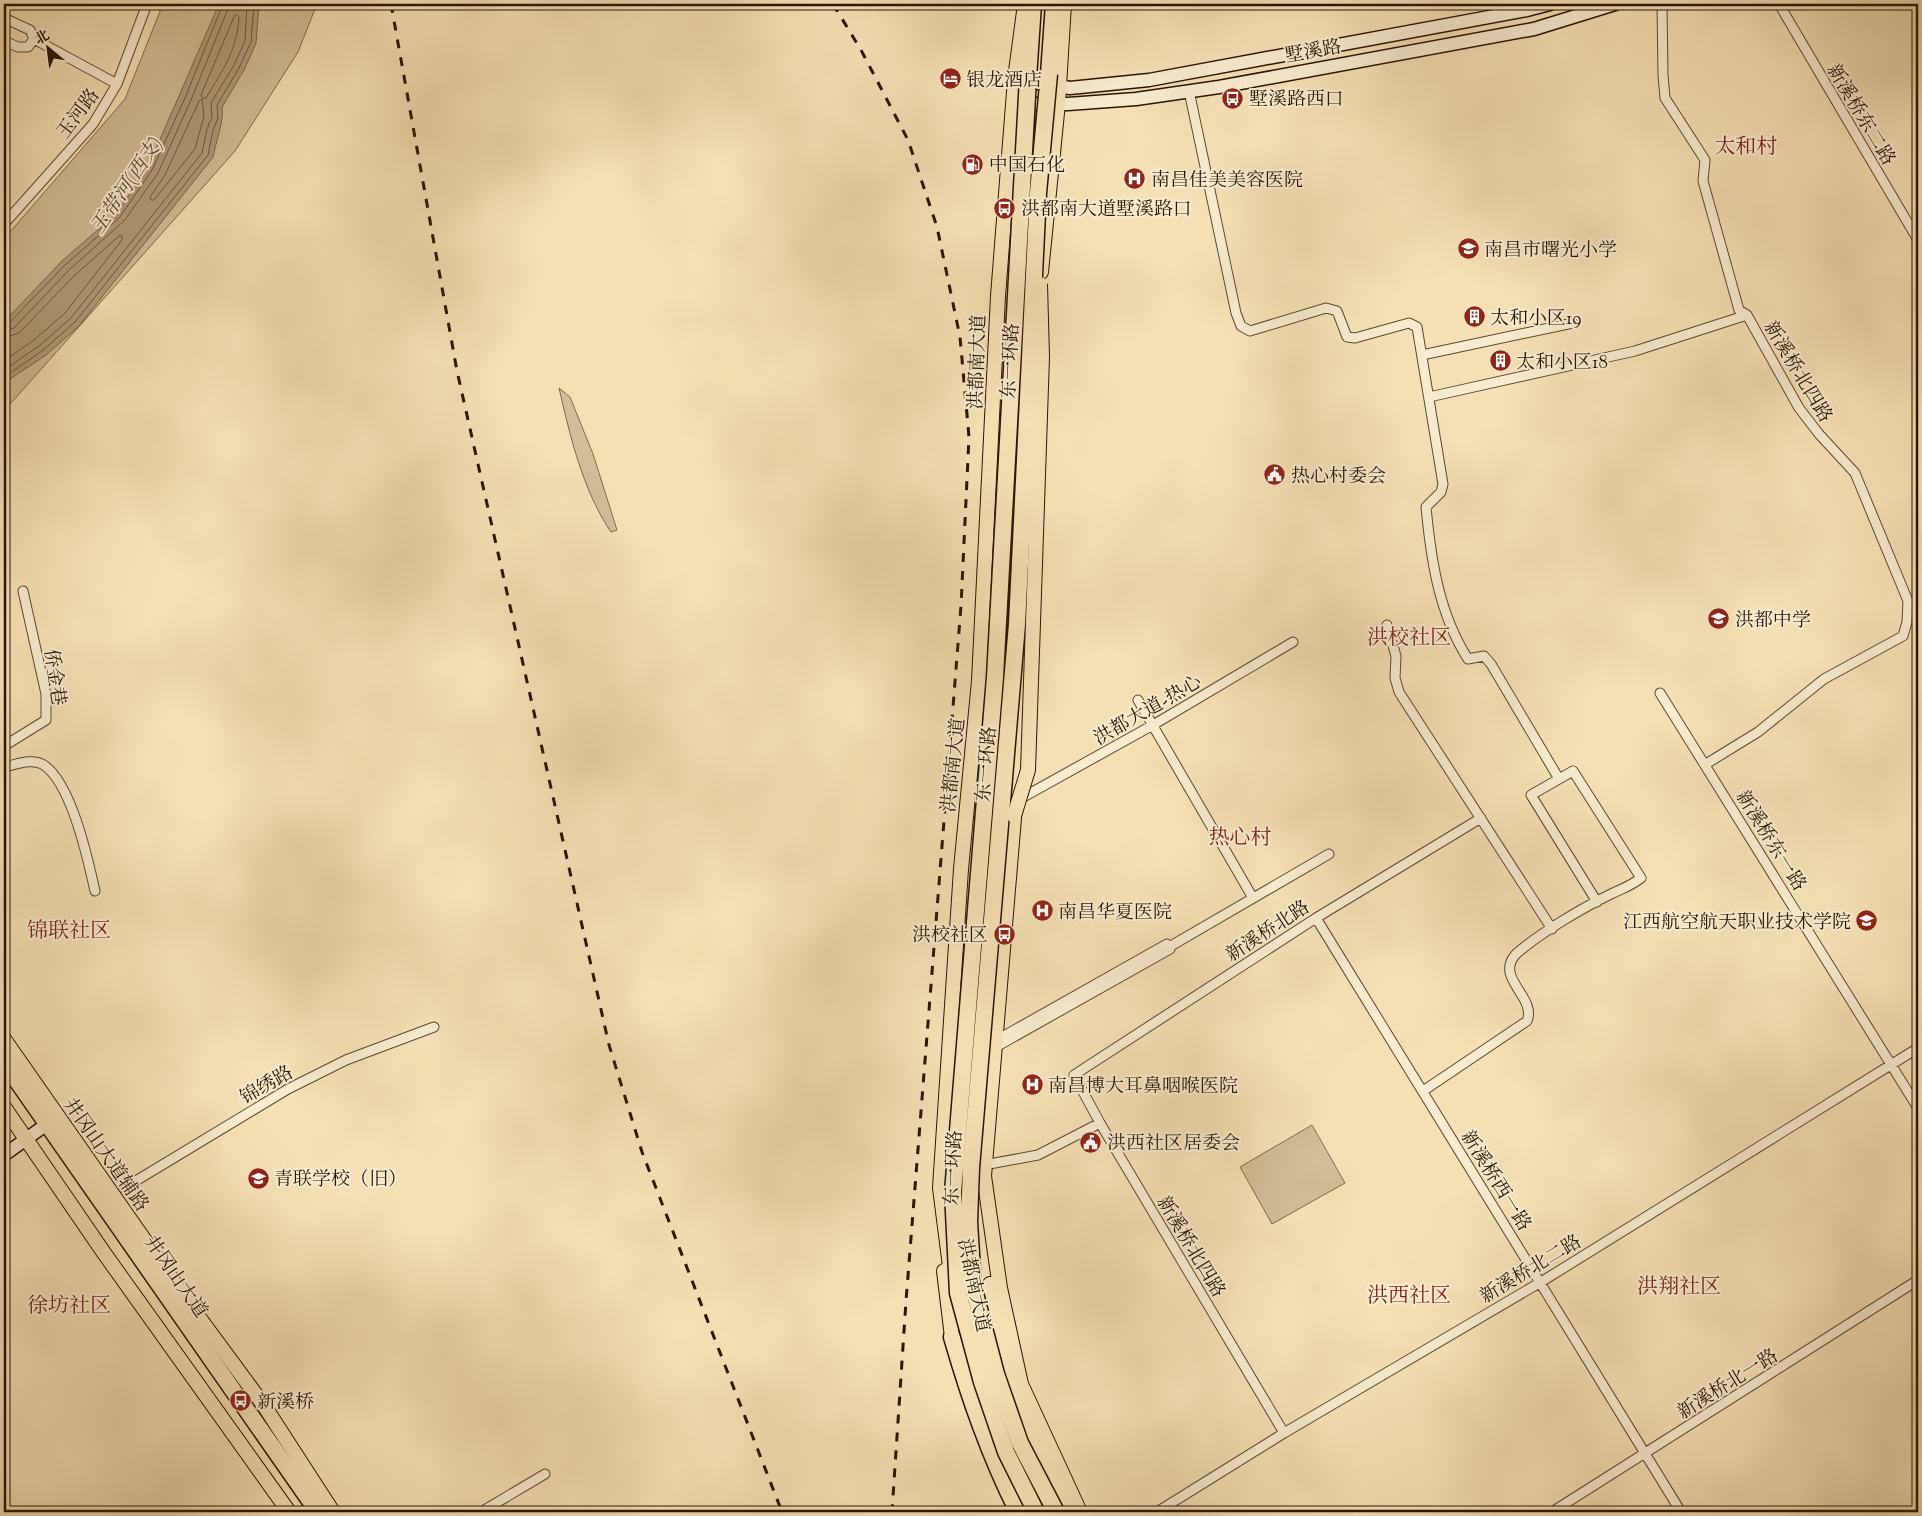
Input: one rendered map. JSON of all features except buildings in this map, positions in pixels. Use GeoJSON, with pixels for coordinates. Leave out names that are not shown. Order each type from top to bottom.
{"type":"FeatureCollection","features":[{"type":"Feature","properties":{"kind":"highway","name":"东一环路"},"geometry":{"type":"LineString","coordinates":[[1033,4],[1022,158],[995,677],[952,1192],[958,1293],[982,1382],[1006,1452],[1036,1512]]}},
{"type":"Feature","properties":{"kind":"highway","name":"东一环路"},"geometry":{"type":"LineString","coordinates":[[1054,4],[1038,193],[1017,624],[972,1158],[969,1222],[973,1286],[996,1374],[1020,1443],[1056,1512]]}},
{"type":"Feature","properties":{"kind":"highway","name":"井冈山大道"},"geometry":{"type":"LineString","coordinates":[[4,1062],[44,1126],[308,1512]]}},
{"type":"Feature","properties":{"kind":"highway","name":"井冈山大道"},"geometry":{"type":"LineString","coordinates":[[4,1076],[44,1126],[318,1512]]}},
{"type":"Feature","properties":{"kind":"highway"},"geometry":{"type":"LineString","coordinates":[[952,1337],[976,1416],[995,1466],[1018,1512]]}},
{"type":"Feature","properties":{"kind":"main road","name":"洪都南大道"},"geometry":{"type":"LineString","coordinates":[[1025,4],[1015,79],[998,296],[979,682],[961,869],[940,1188],[949,1273],[981,1392],[1042,1512]]}},
{"type":"Feature","properties":{"kind":"main road","name":"洪都南大道"},"geometry":{"type":"LineString","coordinates":[[1064,4],[1058,103],[1036,324],[1028,550],[1014,809],[984,1171],[1000,1288],[1020,1384],[1080,1512]]}},
{"type":"Feature","properties":{"kind":"main road"},"geometry":{"type":"LineString","coordinates":[[1014,809],[1028,770],[1042,357],[1038,193]]}},
{"type":"Feature","properties":{"kind":"main road","name":"井冈山大道辅路"},"geometry":{"type":"LineString","coordinates":[[4,1039],[192,1308],[265,1407],[333,1512]]}},
{"type":"Feature","properties":{"kind":"main road"},"geometry":{"type":"LineString","coordinates":[[4,1107],[104,1253],[289,1512]]}},
{"type":"Feature","properties":{"kind":"main road"},"geometry":{"type":"LineString","coordinates":[[984,1171],[982,1238],[997,1326],[1011,1386],[1041,1458],[1069,1512]]}},
{"type":"Feature","properties":{"kind":"main road"},"geometry":{"type":"LineString","coordinates":[[940,1188],[944,1282],[952,1337]]}},
{"type":"Feature","properties":{"kind":"street","name":"玉河路"},"geometry":{"type":"LineString","coordinates":[[4,224],[93,124],[117,84],[147,4]]}},
{"type":"Feature","properties":{"kind":"street","name":"墅溪路"},"geometry":{"type":"LineString","coordinates":[[1015,79],[1070,88],[1149,80],[1527,10],[1550,4]]}},
{"type":"Feature","properties":{"kind":"street","name":"墅溪路"},"geometry":{"type":"LineString","coordinates":[[1013,104],[1136,99],[1189,91],[1534,29],[1615,4]]}},
{"type":"Feature","properties":{"kind":"street","name":"新溪桥北四路"},"geometry":{"type":"LineString","coordinates":[[1662,4],[1662,75],[1665,98],[1705,160],[1703,181],[1739,310],[1747,315],[1798,408],[1855,473],[1908,602],[1907,622],[1903,636],[1824,679],[1758,732],[1706,764]]}},
{"type":"Feature","properties":{"kind":"street","name":"新溪桥东二路"},"geometry":{"type":"LineString","coordinates":[[1779,4],[1789,24],[1918,240]]}},
{"type":"Feature","properties":{"kind":"street"},"geometry":{"type":"LineString","coordinates":[[4,18],[30,30],[34,39],[117,84]]}},
{"type":"Feature","properties":{"kind":"street"},"geometry":{"type":"LineString","coordinates":[[4,41],[18,47],[28,47],[34,39]]}},
{"type":"Feature","properties":{"kind":"street"},"geometry":{"type":"LineString","coordinates":[[1189,91],[1236,313],[1241,326],[1250,331],[1326,308],[1333,308],[1337,311],[1347,337],[1355,338],[1413,323],[1418,330],[1444,484],[1441,492],[1426,507],[1436,582],[1446,616],[1459,645],[1468,659],[1484,656],[1491,664],[1559,778]]}},
{"type":"Feature","properties":{"kind":"street"},"geometry":{"type":"LineString","coordinates":[[1428,396],[1635,351],[1747,315]]}},
{"type":"Feature","properties":{"kind":"street"},"geometry":{"type":"LineString","coordinates":[[1422,355],[1573,323]]}},
{"type":"Feature","properties":{"kind":"street","name":"侨金巷"},"geometry":{"type":"LineString","coordinates":[[4,746],[46,720],[46,694],[23,591]]}},
{"type":"Feature","properties":{"kind":"street"},"geometry":{"type":"LineString","coordinates":[[1387,625],[1396,656],[1395,678],[1399,692],[1552,929]]}},
{"type":"Feature","properties":{"kind":"street","name":"洪都大道-热心"},"geometry":{"type":"LineString","coordinates":[[1014,809],[1293,642]]}},
{"type":"Feature","properties":{"kind":"street","name":"新溪桥东一路"},"geometry":{"type":"LineString","coordinates":[[1660,693],[1706,764],[1918,1108]]}},
{"type":"Feature","properties":{"kind":"street"},"geometry":{"type":"LineString","coordinates":[[1138,700],[1253,898]]}},
{"type":"Feature","properties":{"kind":"street"},"geometry":{"type":"LineString","coordinates":[[4,767],[29,762],[42,764],[57,781],[78,819],[95,891]]}},
{"type":"Feature","properties":{"kind":"street"},"geometry":{"type":"LineString","coordinates":[[1422,1090],[1525,1024],[1529,1011],[1510,973],[1512,959],[1525,946],[1613,893],[1627,889],[1641,878],[1573,771],[1531,795],[1597,902]]}},
{"type":"Feature","properties":{"kind":"street","name":"新溪桥北路"},"geometry":{"type":"LineString","coordinates":[[1074,1076],[1316,918],[1481,818]]}},
{"type":"Feature","properties":{"kind":"street"},"geometry":{"type":"LineString","coordinates":[[995,1044],[1170,949],[1169,947],[1329,854]]}},
{"type":"Feature","properties":{"kind":"street","name":"新溪桥西一路"},"geometry":{"type":"LineString","coordinates":[[1316,918],[1541,1282],[1644,1455],[1681,1512]]}},
{"type":"Feature","properties":{"kind":"street","name":"锦绣路"},"geometry":{"type":"LineString","coordinates":[[124,1188],[288,1089],[346,1060],[434,1027]]}},
{"type":"Feature","properties":{"kind":"street","name":"新溪桥北二路"},"geometry":{"type":"LineString","coordinates":[[1162,1511],[1284,1433],[1541,1282],[1918,1048]]}},
{"type":"Feature","properties":{"kind":"street","name":"新溪桥北四路"},"geometry":{"type":"LineString","coordinates":[[1074,1076],[1284,1433]]}},
{"type":"Feature","properties":{"kind":"street"},"geometry":{"type":"LineString","coordinates":[[984,1171],[1038,1155],[1100,1123]]}},
{"type":"Feature","properties":{"kind":"street"},"geometry":{"type":"LineString","coordinates":[[4,1155],[44,1126]]}},
{"type":"Feature","properties":{"kind":"street","name":"新溪桥北一路"},"geometry":{"type":"LineString","coordinates":[[1552,1512],[1918,1280]]}},
{"type":"Feature","properties":{"kind":"street"},"geometry":{"type":"LineString","coordinates":[[481,1512],[545,1474]]}},
{"type":"Feature","properties":{"kind":"shaded area"},"geometry":{"type":"Polygon","coordinates":[[[163,4],[317,4],[298,52],[235,151],[4,411],[4,239],[125,99],[163,4]]]}},
{"type":"Feature","properties":{"kind":"shaded area"},"geometry":{"type":"Polygon","coordinates":[[[559,388],[570,397],[593,454],[617,530],[611,532],[601,516],[585,481],[573,444],[559,388]]]}},
{"type":"Feature","properties":{"kind":"shaded area"},"geometry":{"type":"Polygon","coordinates":[[[1312,1125],[1345,1183],[1272,1224],[1240,1167],[1312,1125]]]}},
{"type":"Feature","properties":{"kind":"water"},"geometry":{"type":"Polygon","coordinates":[[[219,4],[259,4],[256,43],[244,70],[222,107],[221,125],[213,157],[79,326],[46,355],[4,383],[4,322],[62,261],[116,214],[148,167],[219,4]]]}},
{"type":"Feature","properties":{"kind":"railway"},"geometry":{"type":"LineString","coordinates":[[391,4],[457,371],[609,1045],[642,1152],[782,1512]]}},
{"type":"Feature","properties":{"kind":"railway"},"geometry":{"type":"LineString","coordinates":[[833,4],[861,50],[908,140],[937,227],[960,337],[969,437],[961,606],[906,1301],[892,1512]]}},
{"type":"Feature","properties":{"kind":"place","name":"银龙酒店"},"geometry":{"type":"Point","coordinates":[950,79]}},
{"type":"Feature","properties":{"kind":"place","name":"墅溪路西口"},"geometry":{"type":"Point","coordinates":[1233,98]}},
{"type":"Feature","properties":{"kind":"place","name":"中国石化"},"geometry":{"type":"Point","coordinates":[973,164]}},
{"type":"Feature","properties":{"kind":"place","name":"南昌佳美美容医院"},"geometry":{"type":"Point","coordinates":[1135,179]}},
{"type":"Feature","properties":{"kind":"place","name":"洪都南大道墅溪路口"},"geometry":{"type":"Point","coordinates":[1005,208]}},
{"type":"Feature","properties":{"kind":"place","name":"南昌市曙光小学"},"geometry":{"type":"Point","coordinates":[1468,249]}},
{"type":"Feature","properties":{"kind":"place","name":"太和小区19"},"geometry":{"type":"Point","coordinates":[1474,317]}},
{"type":"Feature","properties":{"kind":"place","name":"太和小区18"},"geometry":{"type":"Point","coordinates":[1500,361]}},
{"type":"Feature","properties":{"kind":"place","name":"热心村委会"},"geometry":{"type":"Point","coordinates":[1275,475]}},
{"type":"Feature","properties":{"kind":"place","name":"洪都中学"},"geometry":{"type":"Point","coordinates":[1719,619]}},
{"type":"Feature","properties":{"kind":"place","name":"南昌华夏医院"},"geometry":{"type":"Point","coordinates":[1042,911]}},
{"type":"Feature","properties":{"kind":"place","name":"江西航空航天职业技术学院"},"geometry":{"type":"Point","coordinates":[1867,921]}},
{"type":"Feature","properties":{"kind":"place","name":"洪校社区"},"geometry":{"type":"Point","coordinates":[1004,934]}},
{"type":"Feature","properties":{"kind":"place","name":"南昌博大耳鼻咽喉医院"},"geometry":{"type":"Point","coordinates":[1032,1085]}},
{"type":"Feature","properties":{"kind":"place","name":"洪西社区居委会"},"geometry":{"type":"Point","coordinates":[1091,1142]}},
{"type":"Feature","properties":{"kind":"place","name":"青联学校（旧）"},"geometry":{"type":"Point","coordinates":[258,1178]}},
{"type":"Feature","properties":{"kind":"place","name":"新溪桥"},"geometry":{"type":"Point","coordinates":[241,1401]}},
{"type":"Feature","properties":{"kind":"district","name":"太和村"},"geometry":{"type":"Point","coordinates":[1746,146]}},
{"type":"Feature","properties":{"kind":"district","name":"洪校社区"},"geometry":{"type":"Point","coordinates":[1409,637]}},
{"type":"Feature","properties":{"kind":"district","name":"热心村"},"geometry":{"type":"Point","coordinates":[1240,837]}},
{"type":"Feature","properties":{"kind":"district","name":"锦联社区"},"geometry":{"type":"Point","coordinates":[69,930]}},
{"type":"Feature","properties":{"kind":"district","name":"洪翔社区"},"geometry":{"type":"Point","coordinates":[1679,1286]}},
{"type":"Feature","properties":{"kind":"district","name":"洪西社区"},"geometry":{"type":"Point","coordinates":[1409,1295]}},
{"type":"Feature","properties":{"kind":"district","name":"徐坊社区"},"geometry":{"type":"Point","coordinates":[69,1305]}},
{"type":"Feature","properties":{"kind":"water label","name":"玉带河(西支)"},"geometry":{"type":"Point","coordinates":[126,185]}}]}
